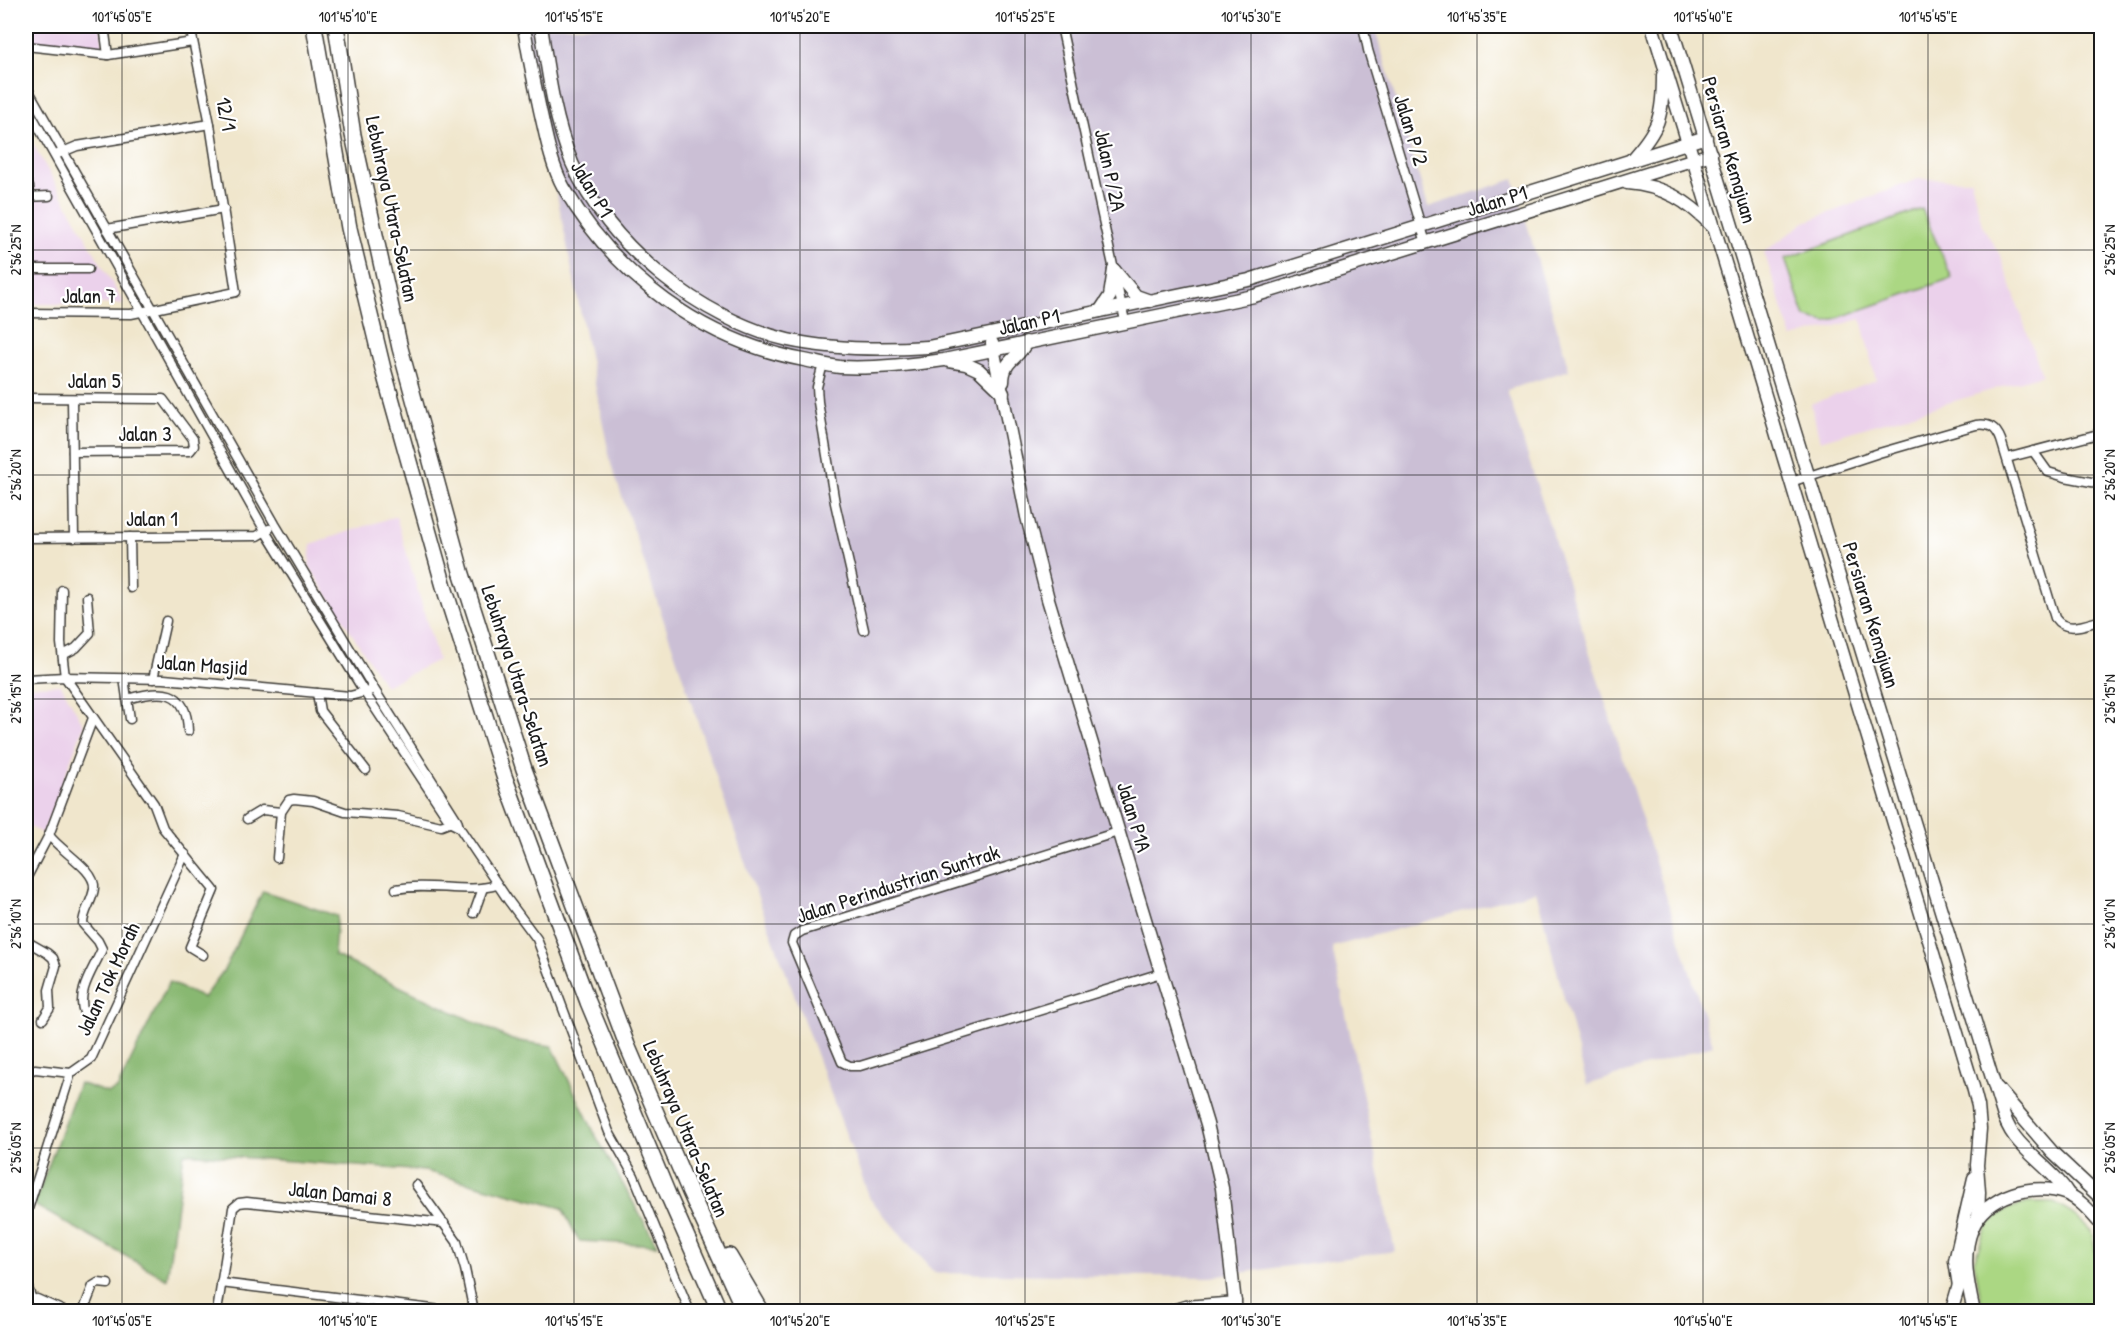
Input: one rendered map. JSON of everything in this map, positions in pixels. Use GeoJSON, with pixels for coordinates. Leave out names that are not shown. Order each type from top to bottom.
{"type":"FeatureCollection","features":[{"type":"Feature","properties":{"kind":"highway","name":"Lebuhraya Utara–Selatan"},"geometry":{"type":"LineString","coordinates":[[314,26],[349,228],[383,369],[446,590],[500,765],[588,1002],[669,1197],[720,1311]]}},
{"type":"Feature","properties":{"kind":"highway","name":"Lebuhraya Utara–Selatan"},"geometry":{"type":"LineString","coordinates":[[336,26],[353,135],[400,348],[461,571],[524,769],[598,972],[690,1192],[745,1311]]}},
{"type":"Feature","properties":{"kind":"highway"},"geometry":{"type":"LineString","coordinates":[[690,1192],[762,1311]]}},
{"type":"Feature","properties":{"kind":"main road","name":"Jalan P1"},"geometry":{"type":"LineString","coordinates":[[524,26],[545,136],[563,187],[590,228],[651,290],[717,333],[762,351],[847,367],[901,367],[944,360],[1254,296],[1711,154]]}},
{"type":"Feature","properties":{"kind":"main road","name":"Jalan P1"},"geometry":{"type":"LineString","coordinates":[[541,26],[553,101],[561,134],[573,165],[594,201],[619,235],[655,268],[695,299],[756,330],[823,346],[875,349],[928,347],[1249,280],[1706,137]]}},
{"type":"Feature","properties":{"kind":"main road","name":"Persiaran Kemajuan"},"geometry":{"type":"LineString","coordinates":[[1652,26],[1716,230],[1972,1083],[1978,1106],[1980,1129],[1977,1165],[1978,1218]]}},
{"type":"Feature","properties":{"kind":"main road","name":"Persiaran Kemajuan"},"geometry":{"type":"LineString","coordinates":[[1671,26],[1706,137],[1742,265],[2007,1123],[2014,1136],[2031,1155],[2058,1179],[2069,1195],[2080,1202],[2102,1225]]}},
{"type":"Feature","properties":{"kind":"main road"},"geometry":{"type":"LineString","coordinates":[[1631,160],[1659,121],[1663,62]]}},
{"type":"Feature","properties":{"kind":"main road"},"geometry":{"type":"LineString","coordinates":[[1623,182],[1656,187],[1680,198],[1694,208],[1716,230]]}},
{"type":"Feature","properties":{"kind":"main road"},"geometry":{"type":"LineString","coordinates":[[1114,270],[1136,296],[1150,301]]}},
{"type":"Feature","properties":{"kind":"main road"},"geometry":{"type":"LineString","coordinates":[[1100,311],[1110,296],[1114,270]]}},
{"type":"Feature","properties":{"kind":"main road","name":"Jalan P1A"},"geometry":{"type":"LineString","coordinates":[[990,334],[1027,517],[1048,600],[1208,1124],[1222,1188],[1237,1306]]}},
{"type":"Feature","properties":{"kind":"main road"},"geometry":{"type":"LineString","coordinates":[[1003,393],[1006,364],[1024,349],[1026,342]]}},
{"type":"Feature","properties":{"kind":"main road"},"geometry":{"type":"LineString","coordinates":[[944,360],[973,366],[985,374],[1003,393]]}},
{"type":"Feature","properties":{"kind":"main road"},"geometry":{"type":"LineString","coordinates":[[1994,1085],[2053,1153],[2102,1199]]}},
{"type":"Feature","properties":{"kind":"main road"},"geometry":{"type":"LineString","coordinates":[[1959,1286],[1956,1261],[1977,1165]]}},
{"type":"Feature","properties":{"kind":"main road"},"geometry":{"type":"LineString","coordinates":[[1951,1311],[1966,1263],[1968,1243],[1978,1218],[1987,1208],[2015,1193],[2030,1190],[2045,1189],[2069,1195]]}},
{"type":"Feature","properties":{"kind":"main road"},"geometry":{"type":"LineString","coordinates":[[1966,1263],[1974,1311]]}},
{"type":"Feature","properties":{"kind":"street"},"geometry":{"type":"LineString","coordinates":[[104,26],[108,55]]}},
{"type":"Feature","properties":{"kind":"street","name":"12/1"},"geometry":{"type":"LineString","coordinates":[[152,309],[236,291],[210,124],[190,26]]}},
{"type":"Feature","properties":{"kind":"street","name":"Jalan P/2A"},"geometry":{"type":"LineString","coordinates":[[1060,26],[1125,321]]}},
{"type":"Feature","properties":{"kind":"street","name":"Jalan P/2"},"geometry":{"type":"LineString","coordinates":[[1363,26],[1368,50],[1426,243]]}},
{"type":"Feature","properties":{"kind":"street"},"geometry":{"type":"LineString","coordinates":[[26,46],[108,55],[193,42]]}},
{"type":"Feature","properties":{"kind":"street"},"geometry":{"type":"LineString","coordinates":[[26,86],[370,691]]}},
{"type":"Feature","properties":{"kind":"street"},"geometry":{"type":"LineString","coordinates":[[26,105],[265,531],[456,823],[537,939],[609,1132],[634,1176],[690,1311]]}},
{"type":"Feature","properties":{"kind":"street"},"geometry":{"type":"LineString","coordinates":[[54,156],[77,146],[210,124]]}},
{"type":"Feature","properties":{"kind":"street"},"geometry":{"type":"LineString","coordinates":[[26,182],[29,187],[28,197],[49,196]]}},
{"type":"Feature","properties":{"kind":"street"},"geometry":{"type":"LineString","coordinates":[[107,229],[224,209]]}},
{"type":"Feature","properties":{"kind":"street"},"geometry":{"type":"LineString","coordinates":[[26,269],[88,269]]}},
{"type":"Feature","properties":{"kind":"street","name":"Jalan 7"},"geometry":{"type":"LineString","coordinates":[[26,313],[131,314],[152,309]]}},
{"type":"Feature","properties":{"kind":"street"},"geometry":{"type":"LineString","coordinates":[[823,364],[817,387],[818,402],[835,503],[864,630]]}},
{"type":"Feature","properties":{"kind":"street","name":"Jalan 5"},"geometry":{"type":"LineString","coordinates":[[26,398],[163,399]]}},
{"type":"Feature","properties":{"kind":"street"},"geometry":{"type":"LineString","coordinates":[[72,399],[74,538]]}},
{"type":"Feature","properties":{"kind":"street","name":"Jalan 3"},"geometry":{"type":"LineString","coordinates":[[73,452],[190,451],[194,446],[193,439],[163,399]]}},
{"type":"Feature","properties":{"kind":"street"},"geometry":{"type":"LineString","coordinates":[[1791,482],[1879,453],[1982,424],[1994,428],[2007,458],[2055,618],[2069,627],[2102,620]]}},
{"type":"Feature","properties":{"kind":"street"},"geometry":{"type":"LineString","coordinates":[[2007,458],[2102,433]]}},
{"type":"Feature","properties":{"kind":"street"},"geometry":{"type":"LineString","coordinates":[[2033,451],[2048,472],[2102,484]]}},
{"type":"Feature","properties":{"kind":"street","name":"Jalan 1"},"geometry":{"type":"LineString","coordinates":[[26,538],[257,536],[275,524]]}},
{"type":"Feature","properties":{"kind":"street"},"geometry":{"type":"LineString","coordinates":[[130,537],[131,588]]}},
{"type":"Feature","properties":{"kind":"street"},"geometry":{"type":"LineString","coordinates":[[62,590],[65,677],[154,804],[163,828],[214,890],[190,947],[203,955]]}},
{"type":"Feature","properties":{"kind":"street"},"geometry":{"type":"LineString","coordinates":[[63,655],[76,648],[90,633],[87,597]]}},
{"type":"Feature","properties":{"kind":"street"},"geometry":{"type":"LineString","coordinates":[[153,679],[166,621]]}},
{"type":"Feature","properties":{"kind":"street","name":"Jalan Masjid"},"geometry":{"type":"LineString","coordinates":[[26,679],[65,677],[153,679],[350,696],[370,691]]}},
{"type":"Feature","properties":{"kind":"street"},"geometry":{"type":"LineString","coordinates":[[124,678],[130,719]]}},
{"type":"Feature","properties":{"kind":"street"},"geometry":{"type":"LineString","coordinates":[[317,693],[320,711],[366,770]]}},
{"type":"Feature","properties":{"kind":"street"},"geometry":{"type":"LineString","coordinates":[[127,699],[143,694],[177,697],[184,705],[188,731]]}},
{"type":"Feature","properties":{"kind":"street"},"geometry":{"type":"LineString","coordinates":[[26,878],[49,835],[93,718]]}},
{"type":"Feature","properties":{"kind":"street"},"geometry":{"type":"LineString","coordinates":[[277,858],[281,812],[289,800],[294,799],[313,801],[345,812],[398,816],[441,826],[456,823]]}},
{"type":"Feature","properties":{"kind":"street"},"geometry":{"type":"LineString","coordinates":[[247,819],[262,810],[281,812]]}},
{"type":"Feature","properties":{"kind":"street","name":"Jalan Perindustrian Suntrak"},"geometry":{"type":"LineString","coordinates":[[1118,832],[802,931],[794,936],[792,943],[842,1062],[850,1066],[860,1066],[1161,973]]}},
{"type":"Feature","properties":{"kind":"street"},"geometry":{"type":"LineString","coordinates":[[49,835],[91,874],[94,887],[83,916],[83,924],[102,949],[82,993],[80,1003],[84,1013]]}},
{"type":"Feature","properties":{"kind":"street","name":"Jalan Tok Morah"},"geometry":{"type":"LineString","coordinates":[[71,1072],[91,1059],[185,854]]}},
{"type":"Feature","properties":{"kind":"street"},"geometry":{"type":"LineString","coordinates":[[396,889],[413,885],[483,888],[498,885]]}},
{"type":"Feature","properties":{"kind":"street"},"geometry":{"type":"LineString","coordinates":[[474,913],[483,888]]}},
{"type":"Feature","properties":{"kind":"street"},"geometry":{"type":"LineString","coordinates":[[26,942],[47,952],[53,958],[56,966],[49,990],[50,1008],[43,1020]]}},
{"type":"Feature","properties":{"kind":"street"},"geometry":{"type":"LineString","coordinates":[[26,1072],[35,1069],[71,1072],[26,1215]]}},
{"type":"Feature","properties":{"kind":"street"},"geometry":{"type":"LineString","coordinates":[[416,1185],[457,1242],[474,1311]]}},
{"type":"Feature","properties":{"kind":"street","name":"Jalan Damai 8"},"geometry":{"type":"LineString","coordinates":[[221,1283],[232,1208],[239,1203],[444,1223]]}},
{"type":"Feature","properties":{"kind":"street"},"geometry":{"type":"LineString","coordinates":[[26,1282],[32,1297],[47,1311]]}},
{"type":"Feature","properties":{"kind":"street"},"geometry":{"type":"LineString","coordinates":[[217,1311],[221,1283],[391,1307],[457,1311]]}},
{"type":"Feature","properties":{"kind":"street"},"geometry":{"type":"LineString","coordinates":[[83,1311],[93,1286],[108,1284]]}},
{"type":"Feature","properties":{"kind":"street"},"geometry":{"type":"LineString","coordinates":[[32,1297],[66,1311]]}},
{"type":"Feature","properties":{"kind":"street"},"geometry":{"type":"LineString","coordinates":[[1162,1311],[1185,1305],[1237,1306]]}},
{"type":"Feature","properties":{"kind":"shaded area"},"geometry":{"type":"Polygon","coordinates":[[[26,26],[101,26],[104,51],[26,43],[26,26]]]}},
{"type":"Feature","properties":{"kind":"shaded area"},"geometry":{"type":"Polygon","coordinates":[[[523,26],[1374,26],[1428,207],[1514,179],[1569,370],[1507,390],[1713,1045],[1587,1085],[1536,891],[1332,947],[1395,1251],[1211,1277],[934,1273],[870,1199],[747,868],[611,464],[523,26]]]}},
{"type":"Feature","properties":{"kind":"shaded area"},"geometry":{"type":"Polygon","coordinates":[[[26,132],[124,304],[26,304],[26,132]]]}},
{"type":"Feature","properties":{"kind":"shaded area"},"geometry":{"type":"Polygon","coordinates":[[[1918,179],[1971,180],[1982,225],[2001,257],[2042,375],[1820,441],[1811,404],[1876,380],[1861,319],[1792,338],[1764,252],[1805,222],[1918,179]]]}},
{"type":"Feature","properties":{"kind":"shaded area"},"geometry":{"type":"Polygon","coordinates":[[[396,516],[438,660],[385,686],[309,566],[311,544],[396,516]]]}},
{"type":"Feature","properties":{"kind":"shaded area"},"geometry":{"type":"Polygon","coordinates":[[[61,685],[84,725],[43,834],[26,825],[26,686],[61,685]]]}},
{"type":"Feature","properties":{"kind":"green space"},"geometry":{"type":"Polygon","coordinates":[[[1922,209],[1952,278],[1826,322],[1805,317],[1785,259],[1922,209]]]}},
{"type":"Feature","properties":{"kind":"green space"},"geometry":{"type":"Polygon","coordinates":[[[263,891],[337,916],[334,955],[512,1040],[552,1046],[596,1136],[657,1245],[579,1241],[562,1208],[425,1171],[184,1153],[167,1279],[34,1205],[79,1083],[108,1093],[117,1089],[169,982],[203,998],[224,970],[263,891]]]}},
{"type":"Feature","properties":{"kind":"green space"},"geometry":{"type":"Polygon","coordinates":[[[2028,1203],[2054,1203],[2076,1216],[2091,1231],[2101,1276],[2101,1311],[1983,1311],[1974,1261],[1986,1227],[2007,1209],[2028,1203]]]}}]}
